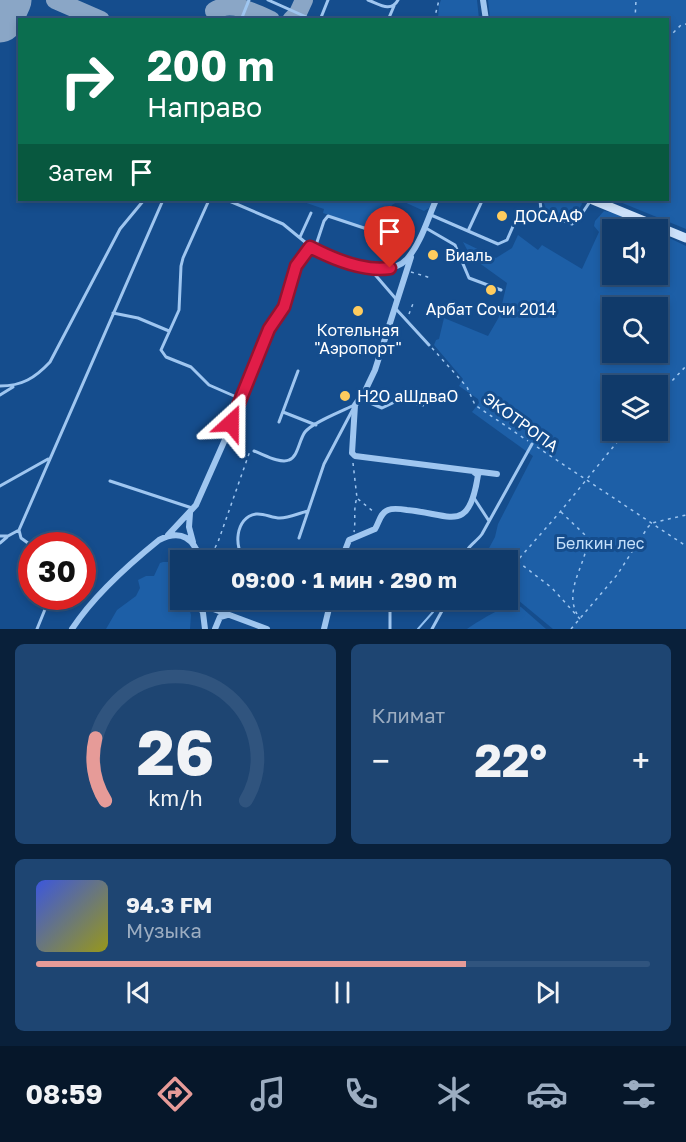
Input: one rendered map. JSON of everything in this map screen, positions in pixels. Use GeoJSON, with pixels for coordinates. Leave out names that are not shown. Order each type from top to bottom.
{"type":"FeatureCollection","features":[{"type":"Feature","properties":{"kind":"main road"},"geometry":{"type":"LineString","coordinates":[[594,201],[686,238]]}},
{"type":"Feature","properties":{"kind":"street"},"geometry":{"type":"LineString","coordinates":[[483,0],[486,18]]}},
{"type":"Feature","properties":{"kind":"street"},"geometry":{"type":"LineString","coordinates":[[436,201],[413,250],[375,370],[355,405],[352,453],[355,456],[497,474]]}},
{"type":"Feature","properties":{"kind":"street"},"geometry":{"type":"LineString","coordinates":[[195,550],[189,527],[192,511],[242,400],[269,329],[284,307],[296,266],[312,248],[381,270],[398,266],[413,250]]}},
{"type":"Feature","properties":{"kind":"street"},"geometry":{"type":"LineString","coordinates":[[344,550],[352,538],[375,529],[384,512],[392,509],[453,518],[466,512],[474,498],[478,475],[473,471]]}},
{"type":"Feature","properties":{"kind":"street"},"geometry":{"type":"LineString","coordinates":[[72,629],[106,588],[147,549],[168,535],[192,511]]}},
{"type":"Feature","properties":{"kind":"street"},"geometry":{"type":"LineString","coordinates":[[168,535],[183,536],[193,544]]}},
{"type":"Feature","properties":{"kind":"street"},"geometry":{"type":"LineString","coordinates":[[202,610],[205,629]]}},
{"type":"Feature","properties":{"kind":"street"},"geometry":{"type":"LineString","coordinates":[[218,610],[267,629]]}},
{"type":"Feature","properties":{"kind":"street"},"geometry":{"type":"LineString","coordinates":[[324,629],[329,610]]}},
{"type":"Feature","properties":{"kind":"street"},"geometry":{"type":"LineString","coordinates":[[215,629],[220,617],[230,615]]}},
{"type":"Feature","properties":{"kind":"lane"},"geometry":{"type":"LineString","coordinates":[[242,18],[249,0]]}},
{"type":"Feature","properties":{"kind":"lane"},"geometry":{"type":"LineString","coordinates":[[268,0],[308,18]]}},
{"type":"Feature","properties":{"kind":"lane"},"geometry":{"type":"LineString","coordinates":[[321,18],[328,0]]}},
{"type":"Feature","properties":{"kind":"lane"},"geometry":{"type":"LineString","coordinates":[[368,0],[385,7],[394,6]]}},
{"type":"Feature","properties":{"kind":"lane"},"geometry":{"type":"LineString","coordinates":[[389,18],[398,0]]}},
{"type":"Feature","properties":{"kind":"lane"},"geometry":{"type":"LineString","coordinates":[[0,394],[29,381],[50,362],[120,229],[143,201]]}},
{"type":"Feature","properties":{"kind":"lane"},"geometry":{"type":"LineString","coordinates":[[0,543],[19,530],[163,201]]}},
{"type":"Feature","properties":{"kind":"lane"},"geometry":{"type":"LineString","coordinates":[[209,201],[183,258],[179,310],[161,350],[162,354],[191,368],[209,385],[242,400]]}},
{"type":"Feature","properties":{"kind":"lane"},"geometry":{"type":"LineString","coordinates":[[230,201],[283,224],[312,248],[328,216],[379,233]]}},
{"type":"Feature","properties":{"kind":"lane"},"geometry":{"type":"LineString","coordinates":[[243,205],[244,201]]}},
{"type":"Feature","properties":{"kind":"lane"},"geometry":{"type":"LineString","coordinates":[[540,201],[541,210],[544,213],[572,224],[577,221],[591,201]]}},
{"type":"Feature","properties":{"kind":"lane"},"geometry":{"type":"LineString","coordinates":[[468,231],[481,203]]}},
{"type":"Feature","properties":{"kind":"lane"},"geometry":{"type":"LineString","coordinates":[[300,237],[311,213]]}},
{"type":"Feature","properties":{"kind":"lane"},"geometry":{"type":"LineString","coordinates":[[429,214],[498,244],[506,241],[518,215]]}},
{"type":"Feature","properties":{"kind":"lane"},"geometry":{"type":"LineString","coordinates":[[424,227],[455,245],[469,278],[501,290]]}},
{"type":"Feature","properties":{"kind":"lane"},"geometry":{"type":"LineString","coordinates":[[370,268],[397,300]]}},
{"type":"Feature","properties":{"kind":"lane"},"geometry":{"type":"LineString","coordinates":[[394,308],[429,345]]}},
{"type":"Feature","properties":{"kind":"lane"},"geometry":{"type":"LineString","coordinates":[[113,313],[138,318],[169,331]]}},
{"type":"Feature","properties":{"kind":"lane"},"geometry":{"type":"LineString","coordinates":[[279,422],[298,370]]}},
{"type":"Feature","properties":{"kind":"lane"},"geometry":{"type":"LineString","coordinates":[[0,386],[14,386]]}},
{"type":"Feature","properties":{"kind":"lane"},"geometry":{"type":"LineString","coordinates":[[360,398],[382,408],[399,400],[423,405]]}},
{"type":"Feature","properties":{"kind":"lane"},"geometry":{"type":"LineString","coordinates":[[254,451],[284,462],[290,460],[304,433],[355,405]]}},
{"type":"Feature","properties":{"kind":"lane"},"geometry":{"type":"LineString","coordinates":[[299,538],[324,464],[355,405]]}},
{"type":"Feature","properties":{"kind":"lane"},"geometry":{"type":"LineString","coordinates":[[283,412],[316,425]]}},
{"type":"Feature","properties":{"kind":"lane"},"geometry":{"type":"LineString","coordinates":[[467,550],[477,541],[532,444]]}},
{"type":"Feature","properties":{"kind":"lane"},"geometry":{"type":"LineString","coordinates":[[0,486],[50,458]]}},
{"type":"Feature","properties":{"kind":"lane"},"geometry":{"type":"LineString","coordinates":[[110,481],[192,511]]}},
{"type":"Feature","properties":{"kind":"lane"},"geometry":{"type":"LineString","coordinates":[[474,498],[489,520]]}},
{"type":"Feature","properties":{"kind":"lane"},"geometry":{"type":"LineString","coordinates":[[239,550],[237,540],[243,522],[250,516],[254,514],[281,518],[308,511]]}},
{"type":"Feature","properties":{"kind":"lane"},"geometry":{"type":"LineString","coordinates":[[0,536],[8,536]]}},
{"type":"Feature","properties":{"kind":"lane"},"geometry":{"type":"LineString","coordinates":[[37,629],[45,610]]}},
{"type":"Feature","properties":{"kind":"lane"},"geometry":{"type":"LineString","coordinates":[[390,610],[390,629]]}},
{"type":"Feature","properties":{"kind":"lane"},"geometry":{"type":"LineString","coordinates":[[432,629],[442,610]]}},
{"type":"Feature","properties":{"kind":"path"},"geometry":{"type":"LineString","coordinates":[[434,18],[439,0]]}},
{"type":"Feature","properties":{"kind":"path"},"geometry":{"type":"LineString","coordinates":[[635,18],[636,0]]}},
{"type":"Feature","properties":{"kind":"path"},"geometry":{"type":"LineString","coordinates":[[669,37],[681,25],[686,24]]}},
{"type":"Feature","properties":{"kind":"path"},"geometry":{"type":"LineString","coordinates":[[406,270],[431,278]]}},
{"type":"Feature","properties":{"kind":"path"},"geometry":{"type":"LineString","coordinates":[[406,321],[414,301]]}},
{"type":"Feature","properties":{"kind":"path","name":"ЭКОТРОПА"},"geometry":{"type":"LineString","coordinates":[[429,345],[467,387],[475,405],[686,546]]}},
{"type":"Feature","properties":{"kind":"path"},"geometry":{"type":"LineString","coordinates":[[668,385],[686,366]]}},
{"type":"Feature","properties":{"kind":"path"},"geometry":{"type":"LineString","coordinates":[[580,619],[552,588],[517,561],[618,441]]}},
{"type":"Feature","properties":{"kind":"path"},"geometry":{"type":"LineString","coordinates":[[214,550],[248,453],[254,451]]}},
{"type":"Feature","properties":{"kind":"path"},"geometry":{"type":"LineString","coordinates":[[352,453],[357,498],[352,538]]}},
{"type":"Feature","properties":{"kind":"path"},"geometry":{"type":"LineString","coordinates":[[357,498],[381,516]]}},
{"type":"Feature","properties":{"kind":"path"},"geometry":{"type":"LineString","coordinates":[[560,512],[586,538],[587,548],[572,600],[580,619]]}},
{"type":"Feature","properties":{"kind":"path"},"geometry":{"type":"LineString","coordinates":[[571,629],[617,575],[652,524],[686,515]]}},
{"type":"Feature","properties":{"kind":"green space"},"geometry":{"type":"Polygon","coordinates":[[[441,0],[477,0],[479,18],[438,18],[441,0]]]}},
{"type":"Feature","properties":{"kind":"green space"},"geometry":{"type":"Polygon","coordinates":[[[488,0],[686,0],[686,229],[668,222],[668,219],[662,219],[617,201],[669,201],[669,18],[490,18],[488,0]]]}},
{"type":"Feature","properties":{"kind":"green space"},"geometry":{"type":"Polygon","coordinates":[[[301,201],[398,201],[392,205],[383,232],[379,233],[323,213],[324,209],[301,201]]]}},
{"type":"Feature","properties":{"kind":"green space"},"geometry":{"type":"Polygon","coordinates":[[[402,201],[432,201],[429,208],[424,211],[402,201]]]}},
{"type":"Feature","properties":{"kind":"green space"},"geometry":{"type":"Polygon","coordinates":[[[543,201],[580,201],[582,204],[575,216],[567,218],[546,209],[543,201]]]}},
{"type":"Feature","properties":{"kind":"green space","name":"Белкин лес"},"geometry":{"type":"Polygon","coordinates":[[[604,211],[628,219],[602,219],[602,285],[668,285],[668,237],[686,246],[686,629],[553,629],[518,600],[518,550],[488,550],[495,537],[498,524],[533,456],[472,412],[479,403],[478,399],[459,386],[463,379],[434,345],[439,339],[444,318],[488,336],[499,317],[507,283],[471,257],[463,242],[496,258],[512,248],[518,235],[538,250],[542,245],[582,269],[599,232],[594,226],[595,221],[604,211]]]}},
{"type":"Feature","properties":{"kind":"green space"},"geometry":{"type":"Polygon","coordinates":[[[170,562],[170,610],[190,610],[190,629],[106,629],[117,610],[136,596],[140,588],[138,580],[146,576],[154,576],[160,563],[170,562]]]}},
{"type":"Feature","properties":{"kind":"green space"},"geometry":{"type":"Polygon","coordinates":[[[518,606],[546,629],[467,629],[496,612],[518,610],[518,606]]]}},
{"type":"Feature","properties":{"kind":"waterway"},"geometry":{"type":"LineString","coordinates":[[418,629],[433,612]]}},
{"type":"Feature","properties":{"kind":"taxiway"},"geometry":{"type":"LineString","coordinates":[[55,0],[96,18]]}},
{"type":"Feature","properties":{"kind":"taxiway"},"geometry":{"type":"LineString","coordinates":[[293,18],[304,0]]}},
{"type":"Feature","properties":{"kind":"taxiway"},"geometry":{"type":"LineString","coordinates":[[214,11],[220,8],[235,7],[266,18]]}},
{"type":"Feature","properties":{"kind":"runway"},"geometry":{"type":"LineString","coordinates":[[0,20],[9,0]]}},
{"type":"Feature","properties":{"kind":"place","name":"ДОСААФ"},"geometry":{"type":"Point","coordinates":[502,216]}},
{"type":"Feature","properties":{"kind":"place","name":"Виаль"},"geometry":{"type":"Point","coordinates":[433,255]}},
{"type":"Feature","properties":{"kind":"place","name":"Арбат Сочи 2014"},"geometry":{"type":"Point","coordinates":[491,290]}},
{"type":"Feature","properties":{"kind":"place","name":"Котельная \"Аэропорт\""},"geometry":{"type":"Point","coordinates":[358,311]}},
{"type":"Feature","properties":{"kind":"place","name":"H2O аШдваО"},"geometry":{"type":"Point","coordinates":[345,396]}},
{"type":"Feature","properties":{"kind":"route"},"geometry":{"type":"LineString","coordinates":[[231,423],[269,329],[284,307],[296,266],[310,247],[361,266],[381,270],[390,268]]}}]}
